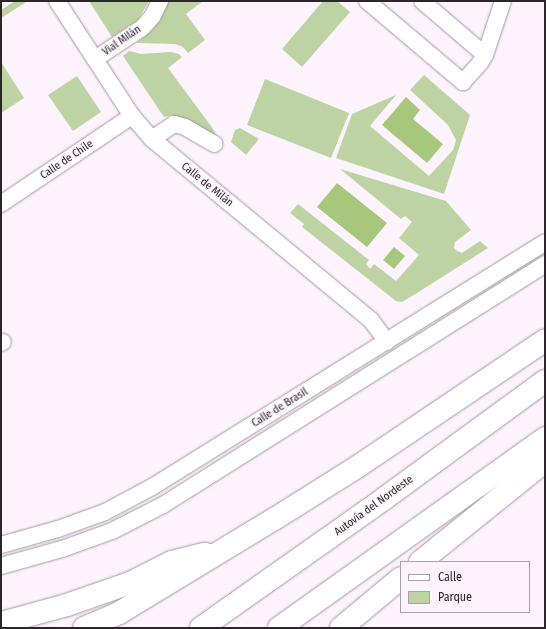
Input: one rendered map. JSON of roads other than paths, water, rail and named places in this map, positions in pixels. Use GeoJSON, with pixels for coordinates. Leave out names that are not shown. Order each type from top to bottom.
{"type":"FeatureCollection","features":[{"type":"Feature","properties":{"kind":"highway"},"geometry":{"type":"LineString","coordinates":[[84,628],[119,613],[360,465],[545,340]]}},
{"type":"Feature","properties":{"kind":"highway","name":"Autovía del Nordeste"},"geometry":{"type":"LineString","coordinates":[[201,628],[379,503],[545,381]]}},
{"type":"Feature","properties":{"kind":"highway"},"geometry":{"type":"LineString","coordinates":[[279,628],[545,438]]}},
{"type":"Feature","properties":{"kind":"highway"},"geometry":{"type":"LineString","coordinates":[[421,561],[545,461]]}},
{"type":"Feature","properties":{"kind":"highway"},"geometry":{"type":"LineString","coordinates":[[1,623],[67,605],[130,583],[172,562],[227,548]]}},
{"type":"Feature","properties":{"kind":"highway"},"geometry":{"type":"LineString","coordinates":[[341,628],[400,579]]}},
{"type":"Feature","properties":{"kind":"street","name":"Calle de Milán"},"geometry":{"type":"LineString","coordinates":[[57,1],[132,116],[152,139],[371,320],[387,342]]}},
{"type":"Feature","properties":{"kind":"street","name":"Vial Milán"},"geometry":{"type":"LineString","coordinates":[[95,59],[142,28],[152,17],[160,1]]}},
{"type":"Feature","properties":{"kind":"street"},"geometry":{"type":"LineString","coordinates":[[368,1],[463,82],[485,55],[503,1]]}},
{"type":"Feature","properties":{"kind":"street"},"geometry":{"type":"LineString","coordinates":[[422,1],[485,55]]}},
{"type":"Feature","properties":{"kind":"street","name":"Calle de Chile"},"geometry":{"type":"LineString","coordinates":[[1,204],[132,116]]}},
{"type":"Feature","properties":{"kind":"street"},"geometry":{"type":"LineString","coordinates":[[152,139],[174,124],[185,127],[215,144]]}},
{"type":"Feature","properties":{"kind":"street","name":"Calle de Brasil"},"geometry":{"type":"LineString","coordinates":[[1,545],[58,529],[98,514],[152,487],[387,342],[545,242]]}},
{"type":"Feature","properties":{"kind":"street","name":"Calle de Brasil"},"geometry":{"type":"LineString","coordinates":[[1,566],[62,549],[112,530],[162,505],[545,264]]}}]}
